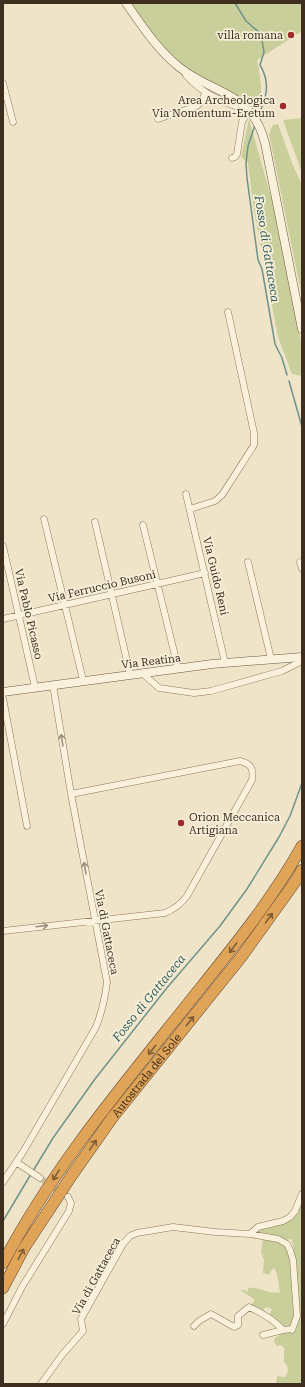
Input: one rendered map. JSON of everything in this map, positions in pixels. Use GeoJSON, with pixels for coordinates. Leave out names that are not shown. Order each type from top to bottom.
{"type":"FeatureCollection","features":[{"type":"Feature","properties":{"kind":"highway","name":"Autostrada del Sole"},"geometry":{"type":"LineString","coordinates":[[3,1263],[15,1241],[61,1168],[102,1112],[233,948],[285,877],[302,846]]}},
{"type":"Feature","properties":{"kind":"highway","name":"Autostrada del Sole"},"geometry":{"type":"LineString","coordinates":[[3,1288],[24,1248],[112,1118],[242,956],[302,870]]}},
{"type":"Feature","properties":{"kind":"street"},"geometry":{"type":"LineString","coordinates":[[126,3],[156,43],[196,85],[217,99],[235,106]]}},
{"type":"Feature","properties":{"kind":"street"},"geometry":{"type":"LineString","coordinates":[[180,68],[235,98],[249,110],[261,127],[266,143],[302,329]]}},
{"type":"Feature","properties":{"kind":"street"},"geometry":{"type":"LineString","coordinates":[[3,83],[13,122]]}},
{"type":"Feature","properties":{"kind":"street"},"geometry":{"type":"LineString","coordinates":[[158,119],[197,106],[202,101],[205,92]]}},
{"type":"Feature","properties":{"kind":"street"},"geometry":{"type":"LineString","coordinates":[[232,158],[237,154],[241,125],[249,110]]}},
{"type":"Feature","properties":{"kind":"street"},"geometry":{"type":"LineString","coordinates":[[190,510],[215,500],[222,495],[254,445],[254,433],[228,312]]}},
{"type":"Feature","properties":{"kind":"street","name":"Via Guido Reni"},"geometry":{"type":"LineString","coordinates":[[186,494],[225,663]]}},
{"type":"Feature","properties":{"kind":"street"},"geometry":{"type":"LineString","coordinates":[[44,519],[83,680]]}},
{"type":"Feature","properties":{"kind":"street"},"geometry":{"type":"LineString","coordinates":[[95,522],[130,674]]}},
{"type":"Feature","properties":{"kind":"street"},"geometry":{"type":"LineString","coordinates":[[143,525],[178,668]]}},
{"type":"Feature","properties":{"kind":"street","name":"Via Pablo Picasso"},"geometry":{"type":"LineString","coordinates":[[3,546],[35,687]]}},
{"type":"Feature","properties":{"kind":"street"},"geometry":{"type":"LineString","coordinates":[[248,562],[271,659]]}},
{"type":"Feature","properties":{"kind":"street"},"geometry":{"type":"LineString","coordinates":[[300,562],[302,569]]}},
{"type":"Feature","properties":{"kind":"street","name":"Via Ferruccio Busoni"},"geometry":{"type":"LineString","coordinates":[[3,619],[205,573]]}},
{"type":"Feature","properties":{"kind":"street","name":"Via Reatina"},"geometry":{"type":"LineString","coordinates":[[3,692],[178,668],[302,657]]}},
{"type":"Feature","properties":{"kind":"street"},"geometry":{"type":"LineString","coordinates":[[142,673],[159,688],[194,693],[211,691],[282,671],[302,661]]}},
{"type":"Feature","properties":{"kind":"street","name":"Via di Gattaceca"},"geometry":{"type":"LineString","coordinates":[[3,1182],[96,1027],[106,997],[107,982],[71,794],[53,685]]}},
{"type":"Feature","properties":{"kind":"street"},"geometry":{"type":"LineString","coordinates":[[3,698],[27,826]]}},
{"type":"Feature","properties":{"kind":"street"},"geometry":{"type":"LineString","coordinates":[[3,931],[165,913],[173,910],[182,902],[252,780],[254,773],[251,767],[240,761],[71,794]]}},
{"type":"Feature","properties":{"kind":"street"},"geometry":{"type":"LineString","coordinates":[[16,1162],[40,1178]]}},
{"type":"Feature","properties":{"kind":"street"},"geometry":{"type":"LineString","coordinates":[[250,1234],[258,1227],[282,1221],[290,1217],[295,1212],[302,1194]]}},
{"type":"Feature","properties":{"kind":"street"},"geometry":{"type":"LineString","coordinates":[[3,1324],[22,1287],[70,1211],[71,1203],[68,1197]]}},
{"type":"Feature","properties":{"kind":"street","name":"Via di Gattaceca"},"geometry":{"type":"LineString","coordinates":[[41,1384],[62,1355],[84,1331],[81,1319],[124,1244],[130,1236],[138,1233],[173,1227],[250,1234],[278,1239],[286,1244],[290,1250],[293,1260],[297,1316],[292,1330],[283,1330]]}},
{"type":"Feature","properties":{"kind":"street"},"geometry":{"type":"LineString","coordinates":[[194,1326],[199,1321],[211,1314],[234,1327],[238,1325],[238,1316],[249,1307],[265,1314],[283,1330],[263,1335]]}},
{"type":"Feature","properties":{"kind":"green space"},"geometry":{"type":"Polygon","coordinates":[[[131,3],[302,3],[302,31],[257,60],[261,89],[260,106],[246,94],[242,98],[201,77],[176,60],[145,23],[131,3]]]}},
{"type":"Feature","properties":{"kind":"green space"},"geometry":{"type":"Polygon","coordinates":[[[302,118],[302,173],[283,120],[302,118]]]}},
{"type":"Feature","properties":{"kind":"green space"},"geometry":{"type":"Polygon","coordinates":[[[249,119],[276,215],[302,347],[302,376],[292,374],[278,337],[254,211],[248,163],[241,157],[249,119]]]}},
{"type":"Feature","properties":{"kind":"green space"},"geometry":{"type":"Polygon","coordinates":[[[278,124],[292,163],[302,185],[302,297],[269,134],[273,125],[278,124]]]}},
{"type":"Feature","properties":{"kind":"green space"},"geometry":{"type":"Polygon","coordinates":[[[302,1196],[302,1384],[265,1384],[276,1383],[277,1376],[285,1377],[288,1371],[287,1365],[284,1362],[284,1348],[281,1345],[277,1346],[274,1342],[275,1338],[287,1330],[290,1332],[295,1331],[299,1295],[298,1290],[294,1324],[286,1328],[269,1316],[272,1309],[266,1307],[262,1311],[251,1305],[255,1300],[240,1290],[248,1292],[248,1288],[257,1288],[269,1292],[280,1293],[277,1274],[274,1268],[269,1275],[263,1273],[264,1260],[261,1252],[263,1239],[282,1243],[291,1253],[294,1250],[292,1239],[286,1240],[258,1234],[256,1231],[291,1219],[302,1196]]]}},
{"type":"Feature","properties":{"kind":"waterway"},"geometry":{"type":"LineString","coordinates":[[235,3],[246,21],[261,34],[264,52],[260,65],[266,81],[266,92],[261,109]]}},
{"type":"Feature","properties":{"kind":"waterway","name":"Fosso di Gattaceca"},"geometry":{"type":"LineString","coordinates":[[255,125],[248,146],[246,163],[247,178],[258,260],[262,269],[275,344],[282,358],[287,375]]}},
{"type":"Feature","properties":{"kind":"waterway","name":"Fosso di Gattaceca"},"geometry":{"type":"LineString","coordinates":[[289,381],[302,427]]}},
{"type":"Feature","properties":{"kind":"waterway","name":"Fosso di Gattaceca"},"geometry":{"type":"LineString","coordinates":[[33,1171],[53,1138],[95,1079],[166,989],[220,926],[247,889],[290,816],[302,783]]}},
{"type":"Feature","properties":{"kind":"waterway","name":"Fosso di Gattaceca"},"geometry":{"type":"LineString","coordinates":[[3,1221],[31,1174]]}},
{"type":"Feature","properties":{"kind":"tunnel"},"geometry":{"type":"LineString","coordinates":[[40,1178],[61,1193]]}},
{"type":"Feature","properties":{"kind":"place","name":"villa romana"},"geometry":{"type":"Point","coordinates":[291,35]}},
{"type":"Feature","properties":{"kind":"place","name":"Area Archeologica Via Nomentum-Eretum"},"geometry":{"type":"Point","coordinates":[283,106]}},
{"type":"Feature","properties":{"kind":"place","name":"Orion Meccanica Artigiana"},"geometry":{"type":"Point","coordinates":[181,823]}}]}
